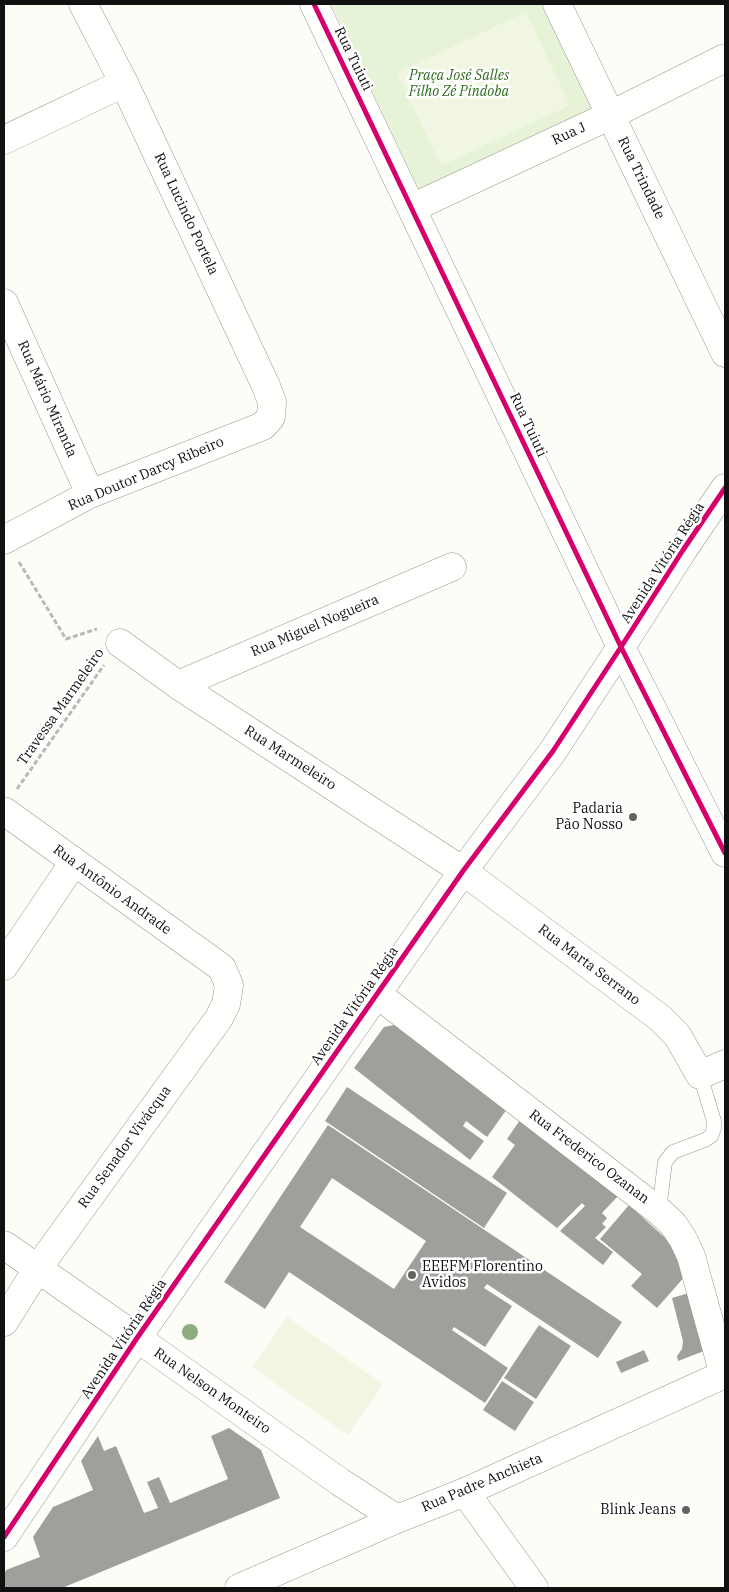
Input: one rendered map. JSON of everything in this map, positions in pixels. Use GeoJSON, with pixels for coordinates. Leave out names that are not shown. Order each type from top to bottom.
{"type":"FeatureCollection","features":[{"type":"Feature","properties":{"kind":"street","name":"Rua Lucindo Portela"},"geometry":{"type":"LineString","coordinates":[[83,4],[124,83],[266,386],[272,402],[271,417],[263,426]]}},
{"type":"Feature","properties":{"kind":"street","name":"Rua Tuiuti"},"geometry":{"type":"LineString","coordinates":[[314,4],[621,647],[725,853]]}},
{"type":"Feature","properties":{"kind":"street","name":"Rua Trindade"},"geometry":{"type":"LineString","coordinates":[[557,4],[725,354]]}},
{"type":"Feature","properties":{"kind":"street","name":"Rua J"},"geometry":{"type":"LineString","coordinates":[[412,208],[611,115],[725,58]]}},
{"type":"Feature","properties":{"kind":"street"},"geometry":{"type":"LineString","coordinates":[[4,140],[124,83]]}},
{"type":"Feature","properties":{"kind":"street","name":"Rua Mário Miranda"},"geometry":{"type":"LineString","coordinates":[[4,304],[90,494]]}},
{"type":"Feature","properties":{"kind":"street","name":"Rua Doutor Darcy Ribeiro"},"geometry":{"type":"LineString","coordinates":[[5,540],[90,494],[263,426]]}},
{"type":"Feature","properties":{"kind":"street","name":"Avenida Vitória Régia"},"geometry":{"type":"LineString","coordinates":[[4,1537],[137,1338],[377,994],[463,871],[553,751],[725,488]]}},
{"type":"Feature","properties":{"kind":"street","name":"Rua Miguel Nogueira"},"geometry":{"type":"LineString","coordinates":[[178,685],[452,567]]}},
{"type":"Feature","properties":{"kind":"street","name":"Rua Marmeleiro"},"geometry":{"type":"LineString","coordinates":[[120,643],[178,685],[463,871]]}},
{"type":"Feature","properties":{"kind":"street","name":"Rua Antônio Andrade"},"geometry":{"type":"LineString","coordinates":[[9,801],[74,862],[222,968]]}},
{"type":"Feature","properties":{"kind":"street"},"geometry":{"type":"LineString","coordinates":[[4,966],[74,862]]}},
{"type":"Feature","properties":{"kind":"street","name":"Rua Marta Serrano"},"geometry":{"type":"LineString","coordinates":[[463,871],[660,1018],[677,1035],[700,1075]]}},
{"type":"Feature","properties":{"kind":"street","name":"Rua Senador Vivácqua"},"geometry":{"type":"LineString","coordinates":[[4,1322],[38,1268],[220,1018],[226,1004],[229,985],[222,968]]}},
{"type":"Feature","properties":{"kind":"street","name":"Rua Frederico Ozanan"},"geometry":{"type":"LineString","coordinates":[[377,994],[659,1211],[673,1224],[691,1256],[725,1374]]}},
{"type":"Feature","properties":{"kind":"street"},"geometry":{"type":"LineString","coordinates":[[700,1075],[725,1064]]}},
{"type":"Feature","properties":{"kind":"street","name":"Rua Nelson Monteiro"},"geometry":{"type":"LineString","coordinates":[[4,1245],[340,1482],[397,1519]]}},
{"type":"Feature","properties":{"kind":"street","name":"Rua Padre Anchieta"},"geometry":{"type":"LineString","coordinates":[[239,1588],[397,1519],[465,1492],[725,1374]]}},
{"type":"Feature","properties":{"kind":"street"},"geometry":{"type":"LineString","coordinates":[[465,1492],[534,1588]]}},
{"type":"Feature","properties":{"kind":"lane"},"geometry":{"type":"LineString","coordinates":[[659,1211],[666,1162],[674,1152],[711,1136],[714,1128],[714,1121],[700,1075]]}},
{"type":"Feature","properties":{"kind":"path"},"geometry":{"type":"LineString","coordinates":[[5,540],[66,639],[95,628],[120,643]]}},
{"type":"Feature","properties":{"kind":"green space","name":"Praça José Salles Filho Zé Pindoba"},"geometry":{"type":"Polygon","coordinates":[[[331,4],[543,4],[593,110],[420,192],[331,4]]]}},
{"type":"Feature","properties":{"kind":"green space"},"geometry":{"type":"Polygon","coordinates":[[[526,12],[570,105],[441,166],[397,73],[526,12]]]}},
{"type":"Feature","properties":{"kind":"green space"},"geometry":{"type":"Polygon","coordinates":[[[287,1317],[383,1384],[348,1435],[252,1367],[287,1317]]]}},
{"type":"Feature","properties":{"kind":"building"},"geometry":{"type":"Polygon","coordinates":[[[394,1025],[507,1109],[487,1137],[466,1121],[463,1126],[484,1141],[470,1160],[354,1068],[384,1027],[394,1025]]]}},
{"type":"Feature","properties":{"kind":"building"},"geometry":{"type":"Polygon","coordinates":[[[347,1087],[507,1193],[484,1228],[325,1121],[347,1087]]]}},
{"type":"Feature","properties":{"kind":"building"},"geometry":{"type":"Polygon","coordinates":[[[520,1120],[618,1196],[602,1213],[607,1218],[602,1224],[606,1227],[595,1238],[613,1252],[603,1265],[560,1231],[585,1206],[582,1203],[557,1228],[492,1177],[515,1145],[507,1139],[520,1120]]]}},
{"type":"Feature","properties":{"kind":"building"},"geometry":{"type":"Polygon","coordinates":[[[328,1125],[622,1322],[598,1358],[487,1284],[484,1288],[512,1306],[485,1347],[454,1327],[452,1330],[508,1368],[485,1403],[289,1272],[265,1309],[224,1282],[328,1125]],[[332,1178],[300,1227],[394,1289],[426,1241],[332,1178]]]}},
{"type":"Feature","properties":{"kind":"building"},"geometry":{"type":"Polygon","coordinates":[[[629,1205],[673,1245],[687,1274],[657,1308],[631,1286],[642,1274],[600,1239],[629,1205]]]}},
{"type":"Feature","properties":{"kind":"building"},"geometry":{"type":"Polygon","coordinates":[[[689,1293],[704,1351],[678,1361],[677,1356],[682,1349],[683,1341],[672,1298],[689,1293]]]}},
{"type":"Feature","properties":{"kind":"building"},"geometry":{"type":"Polygon","coordinates":[[[539,1325],[571,1346],[536,1399],[504,1378],[539,1325]]]}},
{"type":"Feature","properties":{"kind":"building"},"geometry":{"type":"Polygon","coordinates":[[[644,1350],[649,1361],[621,1373],[616,1362],[644,1350]]]}},
{"type":"Feature","properties":{"kind":"building"},"geometry":{"type":"Polygon","coordinates":[[[502,1381],[534,1402],[515,1431],[483,1410],[502,1381]]]}},
{"type":"Feature","properties":{"kind":"building"},"geometry":{"type":"Polygon","coordinates":[[[229,1428],[261,1450],[280,1498],[62,1588],[4,1588],[6,1570],[40,1557],[33,1537],[53,1507],[93,1490],[81,1461],[98,1436],[104,1451],[116,1446],[144,1513],[158,1508],[147,1482],[159,1477],[170,1503],[228,1479],[211,1436],[229,1428]]]}},
{"type":"Feature","properties":{"kind":"cycle path"},"geometry":{"type":"LineString","coordinates":[[314,4],[621,647],[725,853]]}},
{"type":"Feature","properties":{"kind":"cycle path"},"geometry":{"type":"LineString","coordinates":[[4,1537],[137,1338],[377,994],[463,871],[553,751],[725,488]]}},
{"type":"Feature","properties":{"kind":"place","name":"Padaria Pão Nosso"},"geometry":{"type":"Point","coordinates":[633,817]}},
{"type":"Feature","properties":{"kind":"place","name":"EEEFM Florentino Avidos"},"geometry":{"type":"Point","coordinates":[412,1275]}},
{"type":"Feature","properties":{"kind":"place","name":"Blink Jeans"},"geometry":{"type":"Point","coordinates":[686,1510]}}]}
